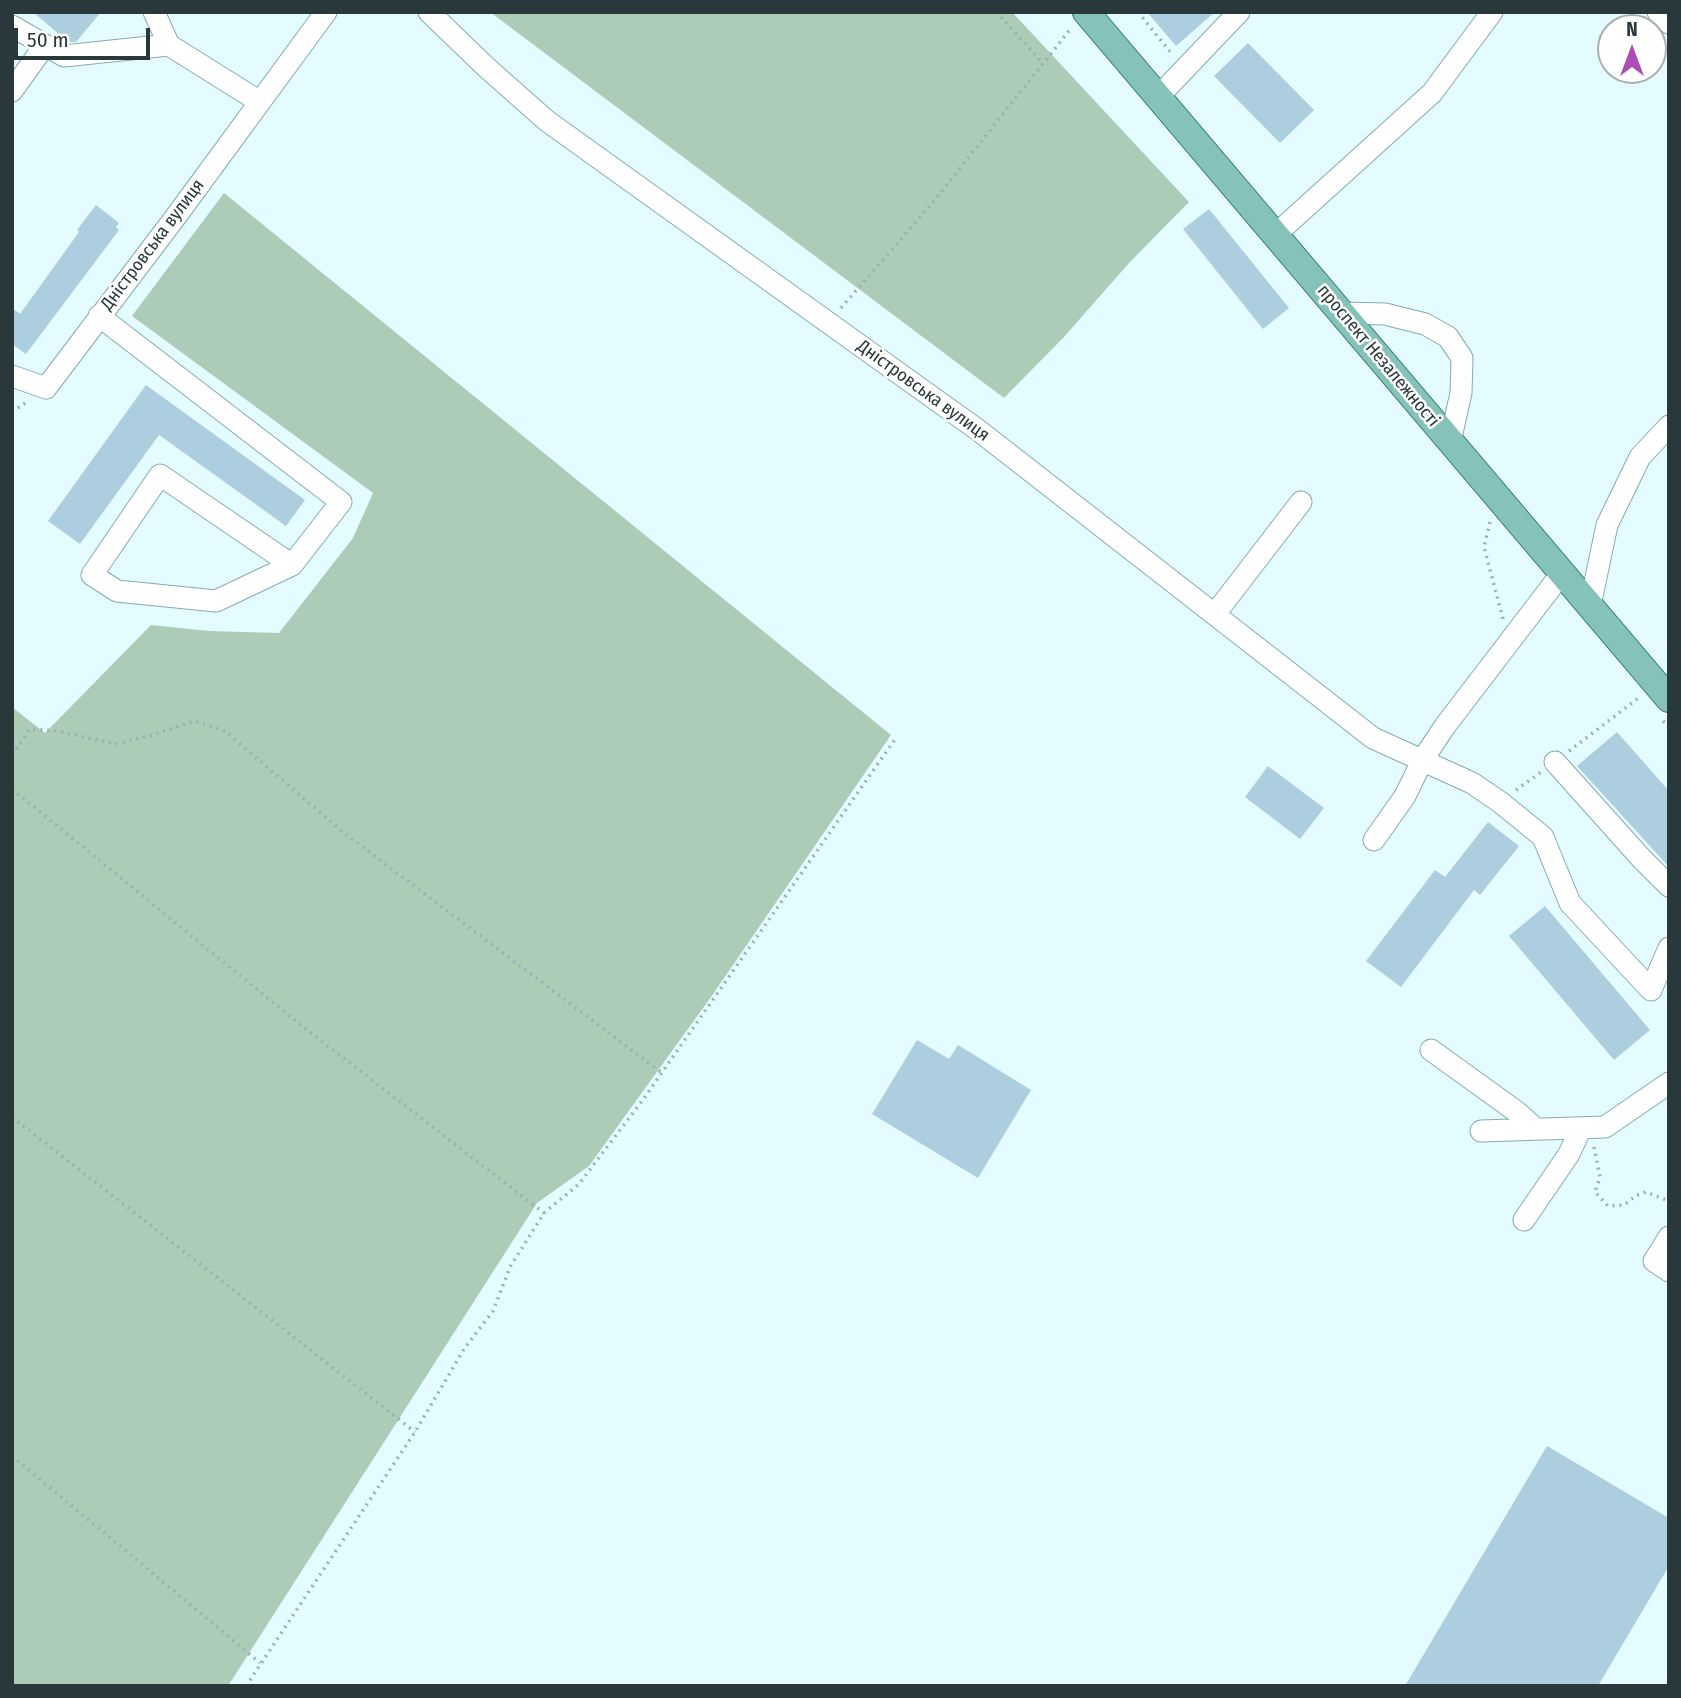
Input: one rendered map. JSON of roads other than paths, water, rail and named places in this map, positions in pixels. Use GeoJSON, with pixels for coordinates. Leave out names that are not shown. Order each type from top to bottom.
{"type":"FeatureCollection","features":[{"type":"Feature","properties":{"kind":"main road","name":"проспект Незалежності"},"geometry":{"type":"LineString","coordinates":[[1081,17],[1158,97],[1669,699]]}},
{"type":"Feature","properties":{"kind":"street"},"geometry":{"type":"LineString","coordinates":[[154,12],[169,45],[260,102]]}},
{"type":"Feature","properties":{"kind":"street","name":"Дністровська вулиця"},"geometry":{"type":"LineString","coordinates":[[12,376],[46,388],[326,12]]}},
{"type":"Feature","properties":{"kind":"street","name":"Дністровська вулиця"},"geometry":{"type":"LineString","coordinates":[[429,12],[485,67],[547,121],[978,430],[1373,738],[1472,783],[1543,836],[1570,903],[1651,990],[1669,948]]}},
{"type":"Feature","properties":{"kind":"street"},"geometry":{"type":"LineString","coordinates":[[1158,97],[1239,12]]}},
{"type":"Feature","properties":{"kind":"street"},"geometry":{"type":"LineString","coordinates":[[1275,235],[1432,93],[1492,12]]}},
{"type":"Feature","properties":{"kind":"street"},"geometry":{"type":"LineString","coordinates":[[1658,12],[1669,23]]}},
{"type":"Feature","properties":{"kind":"street"},"geometry":{"type":"LineString","coordinates":[[12,26],[64,56],[169,45]]}},
{"type":"Feature","properties":{"kind":"street"},"geometry":{"type":"LineString","coordinates":[[12,92],[45,45]]}},
{"type":"Feature","properties":{"kind":"street"},"geometry":{"type":"LineString","coordinates":[[1342,313],[1385,314],[1426,324],[1448,337],[1462,358],[1461,393],[1450,442]]}},
{"type":"Feature","properties":{"kind":"street"},"geometry":{"type":"LineString","coordinates":[[99,316],[341,502],[292,565],[216,601],[117,591],[92,575],[160,475],[292,565]]}},
{"type":"Feature","properties":{"kind":"street"},"geometry":{"type":"LineString","coordinates":[[1590,606],[1607,525],[1640,457],[1669,426]]}},
{"type":"Feature","properties":{"kind":"street"},"geometry":{"type":"LineString","coordinates":[[1215,614],[1301,502]]}},
{"type":"Feature","properties":{"kind":"street"},"geometry":{"type":"LineString","coordinates":[[1374,841],[1405,796],[1423,759],[1445,726],[1562,573]]}},
{"type":"Feature","properties":{"kind":"street"},"geometry":{"type":"LineString","coordinates":[[1555,762],[1669,886]]}},
{"type":"Feature","properties":{"kind":"street"},"geometry":{"type":"LineString","coordinates":[[1431,1050],[1517,1112],[1536,1129]]}},
{"type":"Feature","properties":{"kind":"street"},"geometry":{"type":"LineString","coordinates":[[1481,1131],[1605,1127],[1669,1083]]}},
{"type":"Feature","properties":{"kind":"street"},"geometry":{"type":"LineString","coordinates":[[1524,1220],[1585,1128]]}},
{"type":"Feature","properties":{"kind":"street"},"geometry":{"type":"LineString","coordinates":[[1669,1237],[1654,1261],[1669,1271]]}}]}
